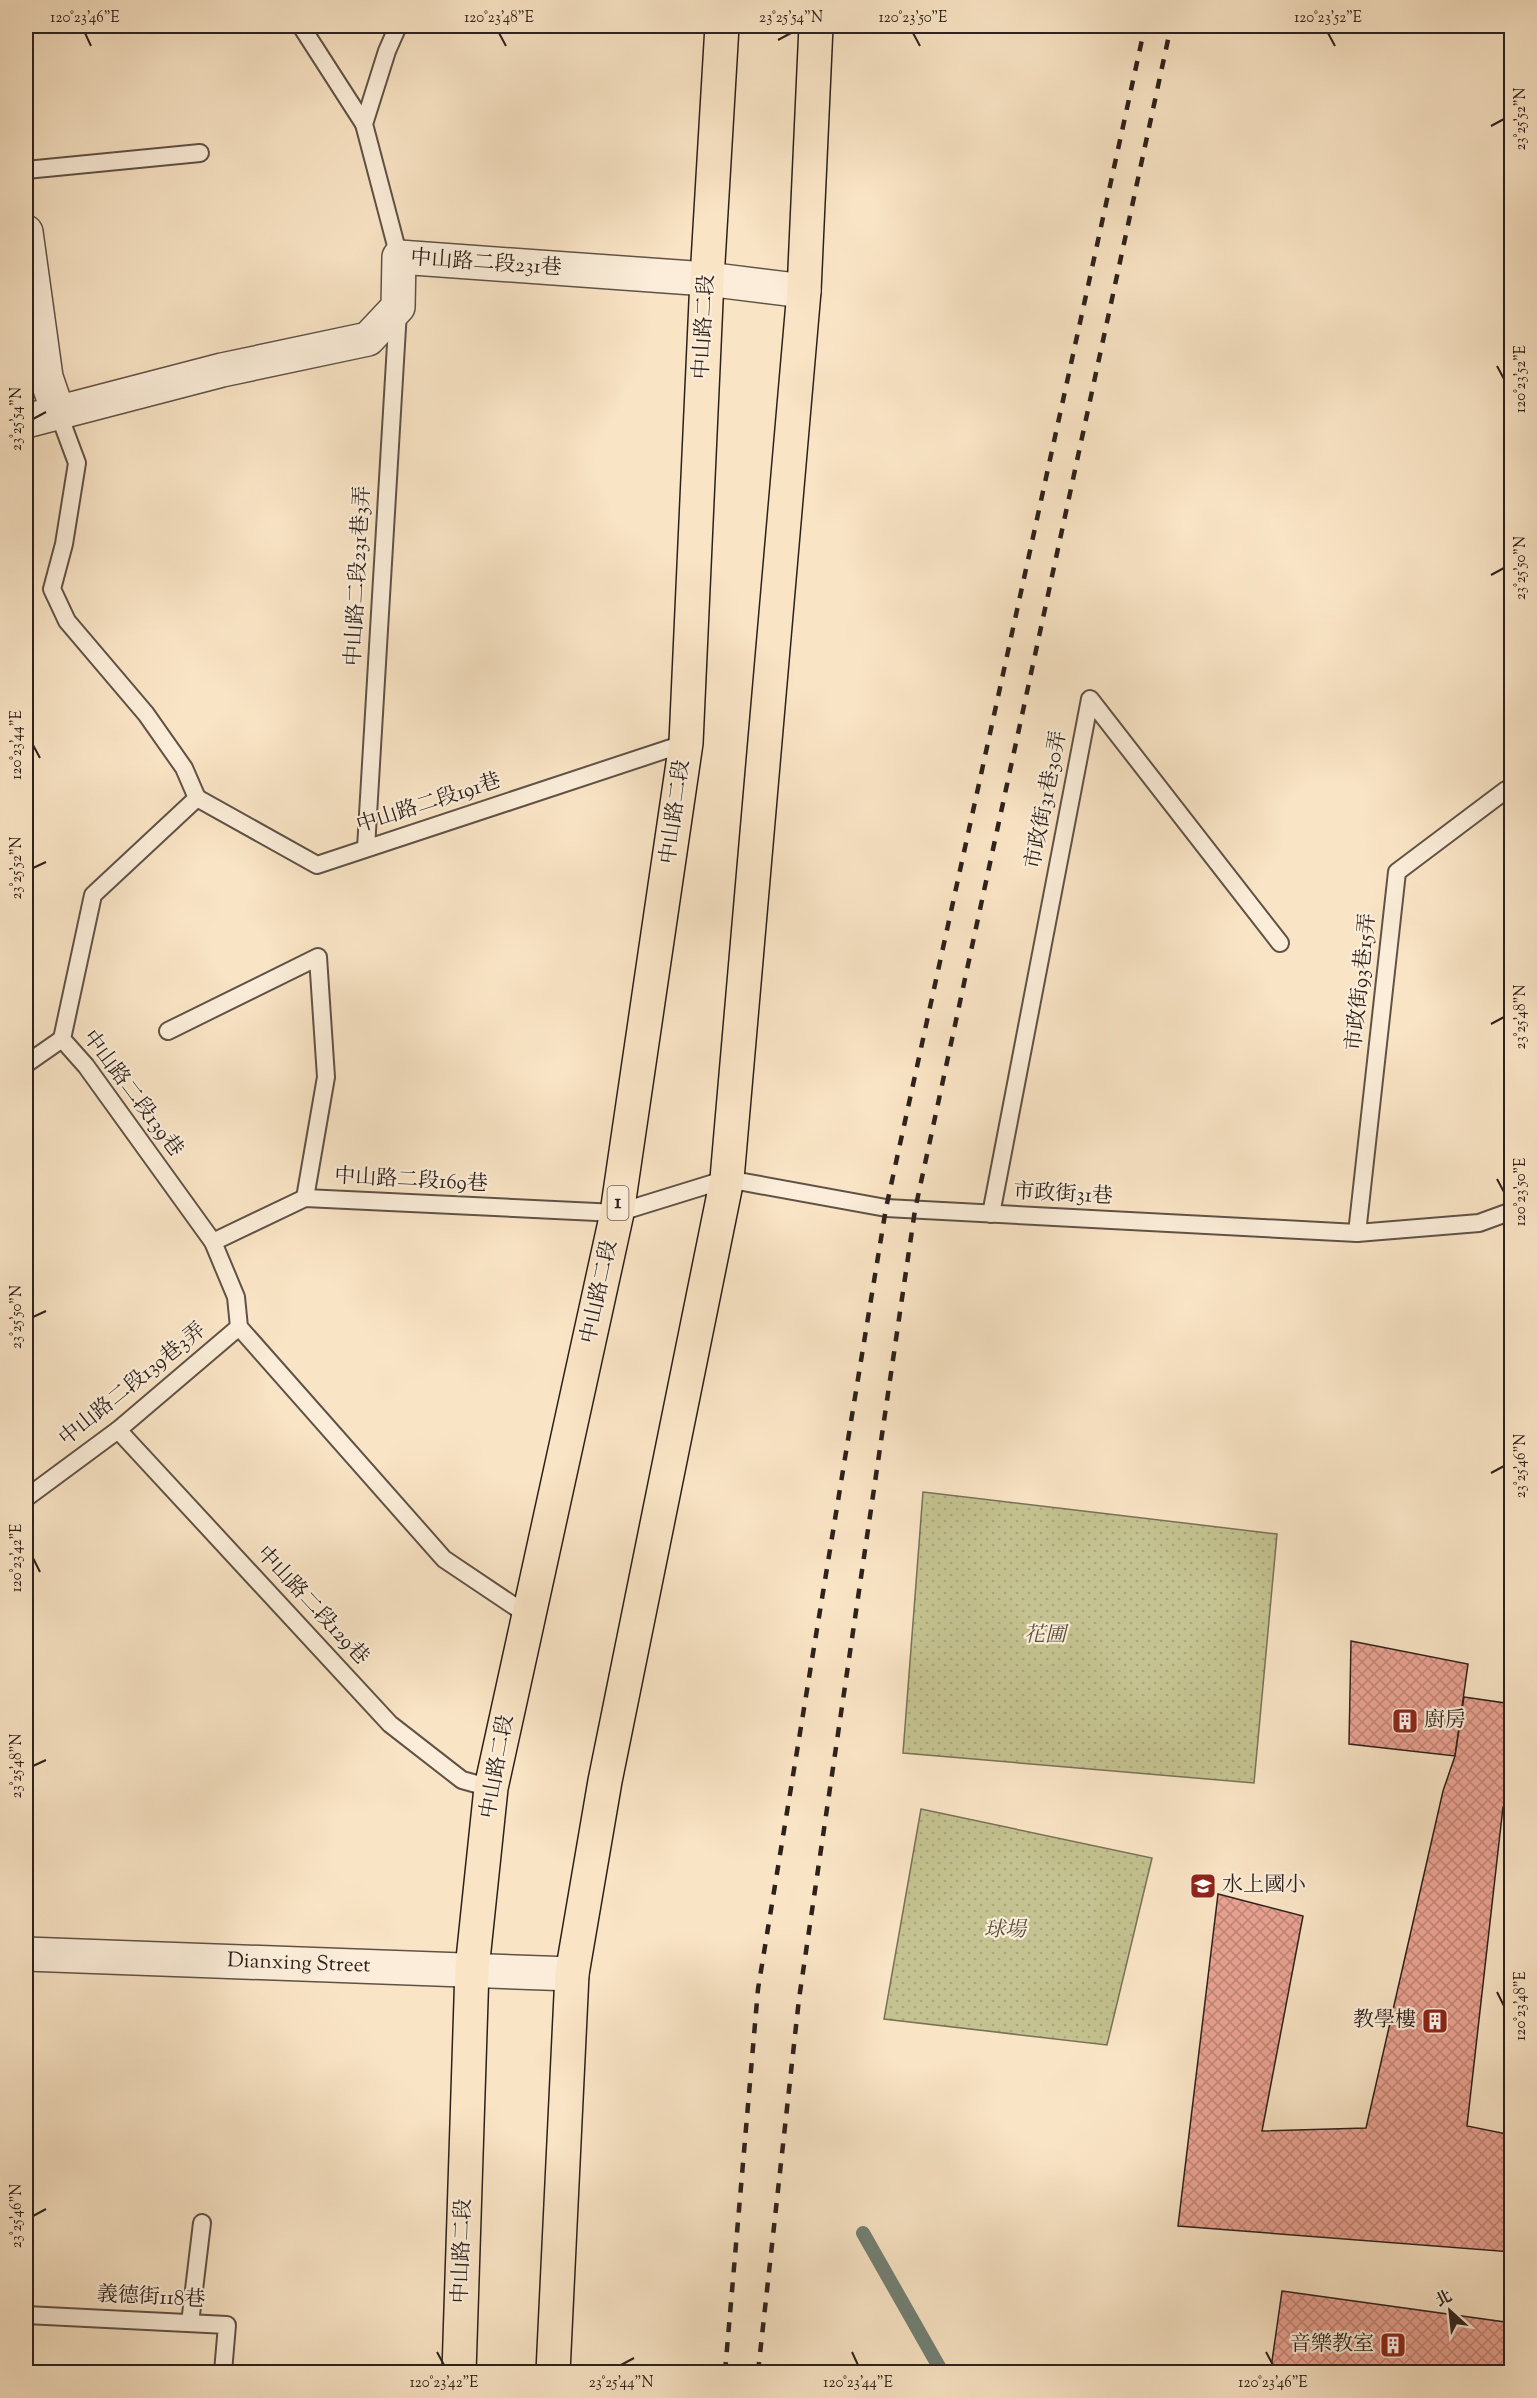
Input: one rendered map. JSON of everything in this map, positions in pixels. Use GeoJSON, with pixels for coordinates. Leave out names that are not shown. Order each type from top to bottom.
{"type":"FeatureCollection","features":[{"type":"Feature","properties":{"kind":"main road","name":"中山路二段"},"geometry":{"type":"LineString","coordinates":[[459,2373],[472,1970],[491,1788],[617,1213],[686,743],[707,279],[723,26]]}},
{"type":"Feature","properties":{"kind":"main road"},"geometry":{"type":"LineString","coordinates":[[553,2373],[572,1974],[605,1782],[727,1179],[804,291],[816,26]]}},
{"type":"Feature","properties":{"kind":"street"},"geometry":{"type":"LineString","coordinates":[[26,231],[46,377],[58,412]]}},
{"type":"Feature","properties":{"kind":"street","name":"中山路二段231巷"},"geometry":{"type":"LineString","coordinates":[[398,307],[399,257],[707,279],[804,291]]}},
{"type":"Feature","properties":{"kind":"street"},"geometry":{"type":"LineString","coordinates":[[26,421],[222,370],[369,339],[398,307]]}},
{"type":"Feature","properties":{"kind":"street","name":"Dianxing Street"},"geometry":{"type":"LineString","coordinates":[[26,1954],[572,1974]]}},
{"type":"Feature","properties":{"kind":"lane"},"geometry":{"type":"LineString","coordinates":[[301,26],[364,124],[399,257]]}},
{"type":"Feature","properties":{"kind":"lane"},"geometry":{"type":"LineString","coordinates":[[364,124],[387,51],[398,26]]}},
{"type":"Feature","properties":{"kind":"lane"},"geometry":{"type":"LineString","coordinates":[[26,170],[200,153]]}},
{"type":"Feature","properties":{"kind":"lane","name":"中山路二段231巷3弄"},"geometry":{"type":"LineString","coordinates":[[366,848],[398,307]]}},
{"type":"Feature","properties":{"kind":"lane"},"geometry":{"type":"LineString","coordinates":[[58,412],[77,463],[64,544],[52,589],[67,621],[146,714],[184,768],[197,798]]}},
{"type":"Feature","properties":{"kind":"lane","name":"市政街31巷30弄"},"geometry":{"type":"LineString","coordinates":[[990,1214],[1090,699],[1280,943]]}},
{"type":"Feature","properties":{"kind":"lane","name":"中山路二段191巷"},"geometry":{"type":"LineString","coordinates":[[197,798],[316,865],[686,743]]}},
{"type":"Feature","properties":{"kind":"lane","name":"市政街93巷15弄"},"geometry":{"type":"LineString","coordinates":[[1357,1233],[1397,872],[1509,790]]}},
{"type":"Feature","properties":{"kind":"lane","name":"中山路二段139巷"},"geometry":{"type":"LineString","coordinates":[[197,798],[93,895],[62,1039],[86,1066],[213,1242],[236,1297],[239,1327]]}},
{"type":"Feature","properties":{"kind":"lane"},"geometry":{"type":"LineString","coordinates":[[168,1031],[318,957],[326,1077],[305,1198]]}},
{"type":"Feature","properties":{"kind":"lane"},"geometry":{"type":"LineString","coordinates":[[26,1064],[62,1039]]}},
{"type":"Feature","properties":{"kind":"lane","name":"市政街31巷"},"geometry":{"type":"LineString","coordinates":[[617,1213],[727,1179],[886,1208],[1357,1233],[1479,1223],[1512,1211]]}},
{"type":"Feature","properties":{"kind":"lane","name":"中山路二段169巷"},"geometry":{"type":"LineString","coordinates":[[213,1242],[305,1198],[617,1213]]}},
{"type":"Feature","properties":{"kind":"lane"},"geometry":{"type":"LineString","coordinates":[[239,1327],[444,1559],[529,1616]]}},
{"type":"Feature","properties":{"kind":"lane","name":"中山路二段139巷3弄"},"geometry":{"type":"LineString","coordinates":[[26,1498],[118,1430],[239,1327]]}},
{"type":"Feature","properties":{"kind":"lane","name":"中山路二段129巷"},"geometry":{"type":"LineString","coordinates":[[118,1430],[390,1724],[462,1780],[491,1788]]}},
{"type":"Feature","properties":{"kind":"lane"},"geometry":{"type":"LineString","coordinates":[[190,2323],[202,2223]]}},
{"type":"Feature","properties":{"kind":"lane","name":"義德街118巷"},"geometry":{"type":"LineString","coordinates":[[26,2314],[227,2325],[223,2373]]}},
{"type":"Feature","properties":{"kind":"green space","name":"花圃"},"geometry":{"type":"Polygon","coordinates":[[[923,1492],[1277,1534],[1254,1783],[903,1753],[923,1492]]]}},
{"type":"Feature","properties":{"kind":"green space","name":"球場"},"geometry":{"type":"Polygon","coordinates":[[[921,1809],[1152,1858],[1107,2045],[884,2019],[921,1809]]]}},
{"type":"Feature","properties":{"kind":"building","name":"廚房"},"geometry":{"type":"Polygon","coordinates":[[[1351,1641],[1468,1664],[1455,1756],[1349,1744],[1351,1641]]]}},
{"type":"Feature","properties":{"kind":"building","name":"教學樓"},"geometry":{"type":"Polygon","coordinates":[[[1464,1697],[1512,1704],[1512,1808],[1503,1807],[1467,2126],[1512,2135],[1512,2252],[1178,2226],[1218,1894],[1303,1916],[1262,2131],[1366,2128],[1443,1791],[1455,1756],[1464,1697]]]}},
{"type":"Feature","properties":{"kind":"building","name":"音樂教室"},"geometry":{"type":"Polygon","coordinates":[[[1282,2291],[1512,2323],[1512,2372],[1313,2372],[1271,2368],[1282,2291]]]}},
{"type":"Feature","properties":{"kind":"waterway"},"geometry":{"type":"LineString","coordinates":[[863,2233],[942,2372]]}},
{"type":"Feature","properties":{"kind":"railway"},"geometry":{"type":"LineString","coordinates":[[725,2372],[758,1989],[886,1208],[1145,26]]}},
{"type":"Feature","properties":{"kind":"railway"},"geometry":{"type":"LineString","coordinates":[[758,2372],[799,1999],[915,1210],[1171,26]]}},
{"type":"Feature","properties":{"kind":"place","name":"廚房"},"geometry":{"type":"Point","coordinates":[1405,1721]}},
{"type":"Feature","properties":{"kind":"place","name":"水上國小"},"geometry":{"type":"Point","coordinates":[1203,1886]}},
{"type":"Feature","properties":{"kind":"place","name":"教學樓"},"geometry":{"type":"Point","coordinates":[1435,2021]}},
{"type":"Feature","properties":{"kind":"place","name":"音樂教室"},"geometry":{"type":"Point","coordinates":[1393,2345]}}]}
